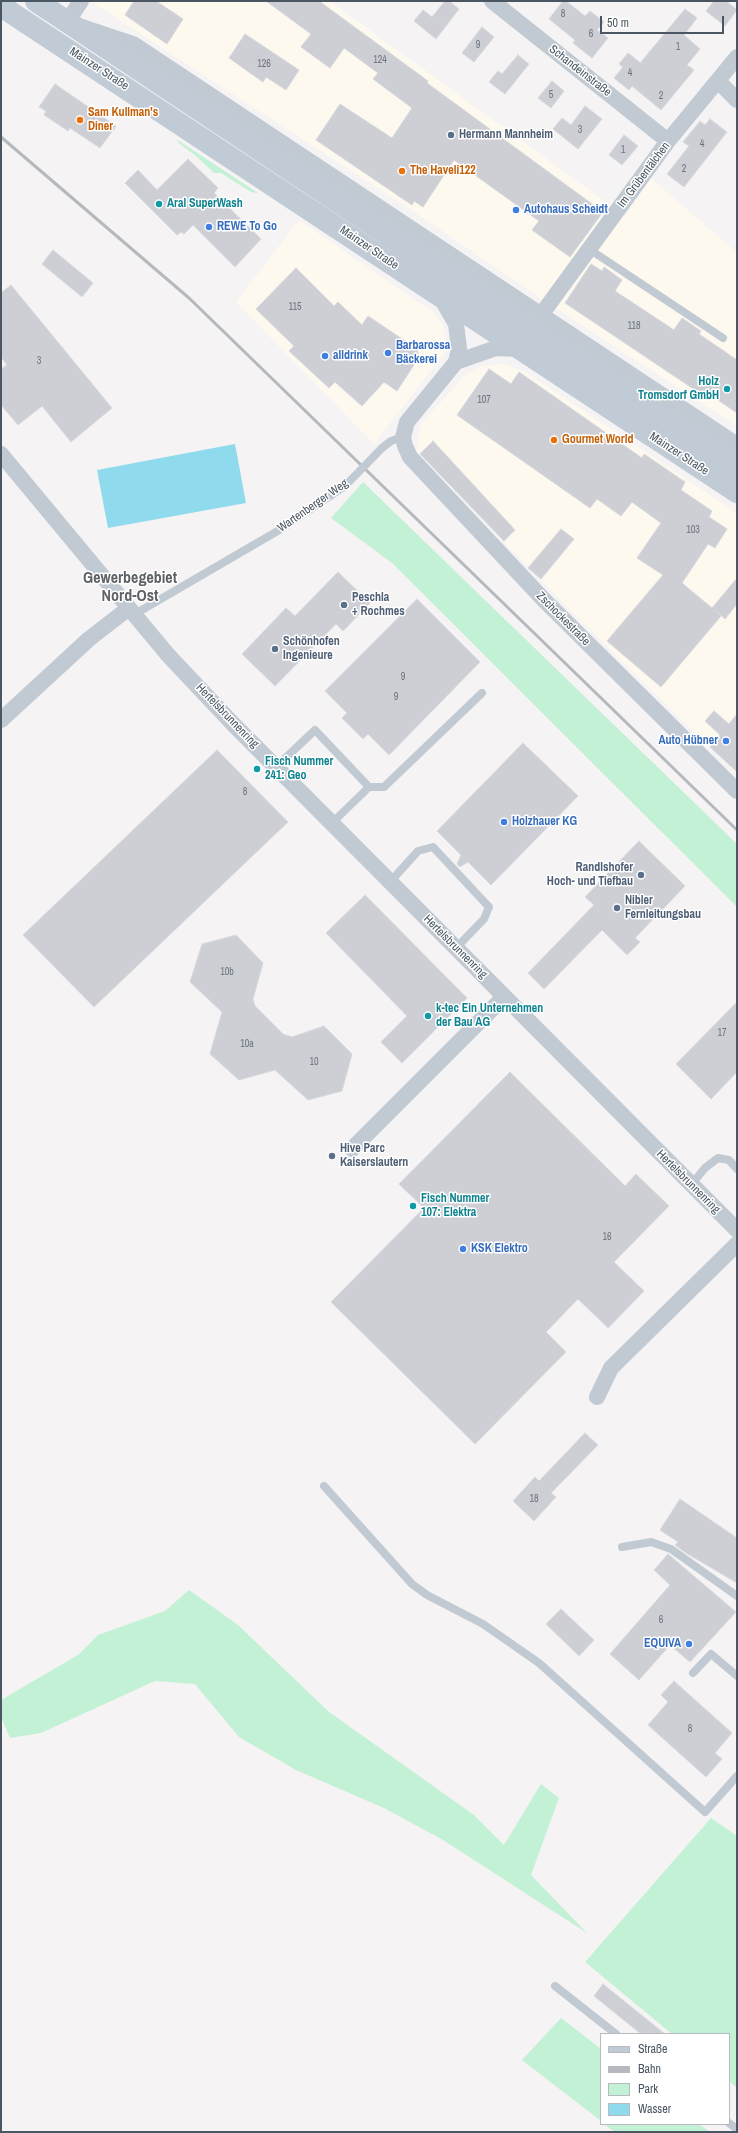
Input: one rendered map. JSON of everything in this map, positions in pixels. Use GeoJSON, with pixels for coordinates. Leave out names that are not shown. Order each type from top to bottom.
{"type":"FeatureCollection","features":[{"type":"Feature","properties":{"kind":"main road","name":"Mainzer Straße"},"geometry":{"type":"LineString","coordinates":[[36,1],[737,467]]}},
{"type":"Feature","properties":{"kind":"main road","name":"Mainzer Straße"},"geometry":{"type":"LineString","coordinates":[[1,6],[737,492]]}},
{"type":"Feature","properties":{"kind":"street"},"geometry":{"type":"LineString","coordinates":[[67,22],[81,1]]}},
{"type":"Feature","properties":{"kind":"street","name":"Schandeinstraße"},"geometry":{"type":"LineString","coordinates":[[492,1],[668,141]]}},
{"type":"Feature","properties":{"kind":"street","name":"Mainzer Straße"},"geometry":{"type":"LineString","coordinates":[[67,22],[133,44],[737,445]]}},
{"type":"Feature","properties":{"kind":"street","name":"Im Grübentälchen"},"geometry":{"type":"LineString","coordinates":[[541,315],[668,141],[737,57]]}},
{"type":"Feature","properties":{"kind":"street"},"geometry":{"type":"LineString","coordinates":[[718,81],[737,100]]}},
{"type":"Feature","properties":{"kind":"street"},"geometry":{"type":"LineString","coordinates":[[404,437],[407,422],[456,362],[459,348],[456,324],[439,295]]}},
{"type":"Feature","properties":{"kind":"street"},"geometry":{"type":"LineString","coordinates":[[456,362],[496,348],[522,350]]}},
{"type":"Feature","properties":{"kind":"street","name":"Zschockestraße"},"geometry":{"type":"LineString","coordinates":[[404,437],[405,446],[410,457],[539,594],[737,791]]}},
{"type":"Feature","properties":{"kind":"street","name":"Hertelsbrunnenring"},"geometry":{"type":"LineString","coordinates":[[1,454],[174,660],[332,824],[737,1230]]}},
{"type":"Feature","properties":{"kind":"street","name":"Wartenberger Weg"},"geometry":{"type":"LineString","coordinates":[[1,720],[89,639],[132,611]]}},
{"type":"Feature","properties":{"kind":"street"},"geometry":{"type":"LineString","coordinates":[[352,1149],[504,997]]}},
{"type":"Feature","properties":{"kind":"street"},"geometry":{"type":"LineString","coordinates":[[597,1397],[611,1368],[737,1244]]}},
{"type":"Feature","properties":{"kind":"lane"},"geometry":{"type":"LineString","coordinates":[[589,249],[723,338]]}},
{"type":"Feature","properties":{"kind":"lane","name":"Wartenberger Weg"},"geometry":{"type":"LineString","coordinates":[[132,611],[281,529],[345,486],[382,448],[391,441],[404,437]]}},
{"type":"Feature","properties":{"kind":"lane"},"geometry":{"type":"LineString","coordinates":[[332,824],[369,788],[384,787],[482,693]]}},
{"type":"Feature","properties":{"kind":"lane"},"geometry":{"type":"LineString","coordinates":[[276,767],[315,730],[369,788]]}},
{"type":"Feature","properties":{"kind":"lane"},"geometry":{"type":"LineString","coordinates":[[390,882],[418,851],[433,847],[489,907],[484,920],[456,948]]}},
{"type":"Feature","properties":{"kind":"lane"},"geometry":{"type":"LineString","coordinates":[[691,1185],[709,1165],[718,1158],[729,1160],[737,1169]]}},
{"type":"Feature","properties":{"kind":"lane"},"geometry":{"type":"LineString","coordinates":[[324,1486],[412,1584],[427,1596],[483,1624],[539,1663],[705,1812],[737,1776]]}},
{"type":"Feature","properties":{"kind":"lane"},"geometry":{"type":"LineString","coordinates":[[622,1547],[651,1542],[671,1549],[737,1596]]}},
{"type":"Feature","properties":{"kind":"lane"},"geometry":{"type":"LineString","coordinates":[[693,1673],[711,1654],[737,1676]]}},
{"type":"Feature","properties":{"kind":"lane"},"geometry":{"type":"LineString","coordinates":[[555,1986],[615,2033]]}},
{"type":"Feature","properties":{"kind":"shaded area"},"geometry":{"type":"Polygon","coordinates":[[[94,1],[330,1],[625,216],[651,178],[737,253],[737,426],[534,294],[419,215],[93,3],[94,1]]]}},
{"type":"Feature","properties":{"kind":"shaded area"},"geometry":{"type":"Polygon","coordinates":[[[299,220],[434,313],[443,325],[446,338],[444,354],[374,444],[236,302],[299,220]]]}},
{"type":"Feature","properties":{"kind":"shaded area"},"geometry":{"type":"Polygon","coordinates":[[[502,364],[524,371],[737,513],[737,774],[573,613],[417,452],[420,425],[465,375],[481,366],[502,364]]]}},
{"type":"Feature","properties":{"kind":"green space"},"geometry":{"type":"Polygon","coordinates":[[[176,139],[258,193],[251,192],[221,173],[214,173],[176,139]]]}},
{"type":"Feature","properties":{"kind":"green space"},"geometry":{"type":"Polygon","coordinates":[[[363,482],[737,844],[737,907],[392,563],[331,518],[363,482]]]}},
{"type":"Feature","properties":{"kind":"green space"},"geometry":{"type":"Polygon","coordinates":[[[189,1590],[238,1625],[329,1712],[474,1815],[504,1845],[541,1784],[559,1798],[531,1875],[587,1933],[443,1840],[384,1808],[296,1770],[239,1737],[195,1684],[155,1681],[41,1733],[10,1738],[1,1717],[1,1700],[78,1655],[98,1635],[165,1611],[189,1590]]]}},
{"type":"Feature","properties":{"kind":"green space"},"geometry":{"type":"Polygon","coordinates":[[[711,1818],[737,1836],[737,2088],[730,2082],[730,2033],[671,2033],[585,1962],[711,1818]]]}},
{"type":"Feature","properties":{"kind":"green space"},"geometry":{"type":"Polygon","coordinates":[[[561,2018],[600,2048],[600,2120],[522,2060],[561,2018]]]}},
{"type":"Feature","properties":{"kind":"green space"},"geometry":{"type":"Polygon","coordinates":[[[605,2125],[700,2125],[710,2132],[615,2132],[605,2125]]]}},
{"type":"Feature","properties":{"kind":"water"},"geometry":{"type":"Polygon","coordinates":[[[235,444],[246,503],[108,528],[97,470],[235,444]]]}},
{"type":"Feature","properties":{"kind":"building"},"geometry":{"type":"Polygon","coordinates":[[[134,1],[156,1],[183,19],[167,44],[125,15],[134,1]]]}},
{"type":"Feature","properties":{"kind":"building"},"geometry":{"type":"Polygon","coordinates":[[[266,1],[319,1],[428,81],[427,83],[603,212],[570,257],[532,230],[539,221],[454,160],[423,207],[414,201],[412,205],[316,140],[340,104],[392,138],[412,108],[373,79],[378,73],[344,48],[330,68],[301,47],[311,34],[266,1]]]}},
{"type":"Feature","properties":{"kind":"building"},"geometry":{"type":"Polygon","coordinates":[[[445,1],[449,1],[459,9],[436,39],[414,21],[423,10],[432,17],[445,1]]]}},
{"type":"Feature","properties":{"kind":"building"},"geometry":{"type":"Polygon","coordinates":[[[563,1],[566,1],[585,16],[590,11],[604,22],[597,30],[608,38],[592,58],[573,43],[575,40],[549,19],[563,1]]]}},
{"type":"Feature","properties":{"kind":"building"},"geometry":{"type":"Polygon","coordinates":[[[714,1],[726,1],[737,10],[725,26],[706,11],[714,1]]]}},
{"type":"Feature","properties":{"kind":"building"},"geometry":{"type":"Polygon","coordinates":[[[685,9],[697,18],[684,35],[700,49],[687,65],[694,70],[661,110],[632,86],[629,90],[614,78],[623,67],[619,64],[628,53],[642,64],[641,62],[685,9]]]}},
{"type":"Feature","properties":{"kind":"building"},"geometry":{"type":"Polygon","coordinates":[[[482,27],[494,37],[474,62],[462,53],[482,27]]]}},
{"type":"Feature","properties":{"kind":"building"},"geometry":{"type":"Polygon","coordinates":[[[245,34],[299,70],[286,90],[266,77],[263,82],[229,58],[245,34]]]}},
{"type":"Feature","properties":{"kind":"building"},"geometry":{"type":"Polygon","coordinates":[[[518,55],[529,64],[505,94],[489,82],[498,71],[502,74],[518,55]]]}},
{"type":"Feature","properties":{"kind":"building"},"geometry":{"type":"Polygon","coordinates":[[[552,81],[564,91],[551,108],[538,98],[552,81]]]}},
{"type":"Feature","properties":{"kind":"building","name":"Sam Kullman's Diner"},"geometry":{"type":"Polygon","coordinates":[[[55,84],[116,126],[100,148],[70,128],[68,131],[44,115],[46,111],[39,107],[55,84]]]}},
{"type":"Feature","properties":{"kind":"building"},"geometry":{"type":"Polygon","coordinates":[[[585,106],[602,119],[578,149],[553,129],[562,118],[571,125],[585,106]]]}},
{"type":"Feature","properties":{"kind":"building"},"geometry":{"type":"Polygon","coordinates":[[[710,119],[727,132],[684,187],[667,174],[689,146],[683,142],[700,121],[705,125],[710,119]]]}},
{"type":"Feature","properties":{"kind":"building"},"geometry":{"type":"Polygon","coordinates":[[[624,135],[638,146],[622,165],[609,155],[624,135]]]}},
{"type":"Feature","properties":{"kind":"building"},"geometry":{"type":"Polygon","coordinates":[[[188,159],[218,188],[214,193],[261,239],[235,267],[193,225],[184,234],[181,232],[177,235],[125,183],[138,170],[157,190],[188,159]]]}},
{"type":"Feature","properties":{"kind":"building"},"geometry":{"type":"Polygon","coordinates":[[[53,250],[93,283],[82,297],[42,264],[53,250]]]}},
{"type":"Feature","properties":{"kind":"building"},"geometry":{"type":"Polygon","coordinates":[[[591,264],[602,271],[604,267],[622,280],[615,291],[674,330],[682,318],[701,331],[699,334],[737,360],[737,413],[706,392],[704,396],[565,303],[591,264]]]}},
{"type":"Feature","properties":{"kind":"building"},"geometry":{"type":"Polygon","coordinates":[[[296,268],[334,306],[338,302],[362,325],[368,316],[417,349],[419,357],[397,391],[384,382],[362,406],[335,382],[329,388],[289,351],[294,346],[256,309],[296,268]]]}},
{"type":"Feature","properties":{"kind":"building"},"geometry":{"type":"Polygon","coordinates":[[[11,285],[112,408],[71,442],[42,406],[18,425],[1,405],[1,369],[7,365],[1,357],[1,293],[11,285]]]}},
{"type":"Feature","properties":{"kind":"building"},"geometry":{"type":"Polygon","coordinates":[[[489,369],[511,384],[519,372],[642,458],[644,454],[685,482],[681,490],[712,511],[709,517],[727,529],[715,548],[708,544],[682,583],[712,608],[737,578],[737,604],[725,619],[714,609],[721,616],[661,687],[607,641],[663,575],[637,558],[661,523],[632,502],[621,516],[597,499],[590,508],[457,415],[489,369]]]}},
{"type":"Feature","properties":{"kind":"building"},"geometry":{"type":"Polygon","coordinates":[[[433,441],[515,530],[504,541],[420,454],[433,441]]]}},
{"type":"Feature","properties":{"kind":"building"},"geometry":{"type":"Polygon","coordinates":[[[561,529],[574,539],[541,579],[528,568],[561,529]]]}},
{"type":"Feature","properties":{"kind":"building"},"geometry":{"type":"Polygon","coordinates":[[[338,572],[370,603],[343,631],[336,624],[275,686],[242,654],[286,608],[295,616],[338,572]]]}},
{"type":"Feature","properties":{"kind":"building"},"geometry":{"type":"Polygon","coordinates":[[[417,599],[480,662],[389,755],[368,734],[363,739],[342,718],[347,713],[325,691],[417,599]]]}},
{"type":"Feature","properties":{"kind":"building","name":"Auto Hübner"},"geometry":{"type":"Polygon","coordinates":[[[714,711],[729,724],[737,714],[737,772],[710,747],[720,735],[705,721],[714,711]]]}},
{"type":"Feature","properties":{"kind":"building"},"geometry":{"type":"Polygon","coordinates":[[[523,743],[578,796],[491,885],[468,862],[460,867],[457,864],[461,855],[437,831],[523,743]]]}},
{"type":"Feature","properties":{"kind":"building"},"geometry":{"type":"Polygon","coordinates":[[[217,750],[288,822],[94,1007],[23,935],[217,750]]]}},
{"type":"Feature","properties":{"kind":"building"},"geometry":{"type":"Polygon","coordinates":[[[639,841],[685,886],[635,938],[640,942],[627,955],[602,930],[544,989],[528,973],[594,905],[585,897],[639,841]]]}},
{"type":"Feature","properties":{"kind":"building"},"geometry":{"type":"Polygon","coordinates":[[[365,895],[467,998],[402,1063],[381,1042],[407,1016],[326,933],[365,895]]]}},
{"type":"Feature","properties":{"kind":"building"},"geometry":{"type":"Polygon","coordinates":[[[236,935],[263,963],[253,999],[255,1006],[283,1034],[292,1037],[324,1026],[352,1054],[342,1091],[308,1100],[275,1070],[239,1080],[210,1054],[222,1012],[190,982],[202,944],[236,935]]]}},
{"type":"Feature","properties":{"kind":"building"},"geometry":{"type":"Polygon","coordinates":[[[737,1002],[737,1072],[711,1099],[676,1064],[737,1002]]]}},
{"type":"Feature","properties":{"kind":"building","name":"KSK Elektro"},"geometry":{"type":"Polygon","coordinates":[[[510,1072],[625,1186],[636,1174],[669,1206],[614,1262],[644,1291],[608,1328],[578,1299],[546,1332],[566,1352],[475,1444],[331,1302],[424,1208],[399,1184],[510,1072]]]}},
{"type":"Feature","properties":{"kind":"building"},"geometry":{"type":"Polygon","coordinates":[[[585,1433],[598,1445],[551,1493],[556,1497],[534,1521],[513,1501],[535,1477],[539,1481],[585,1433]]]}},
{"type":"Feature","properties":{"kind":"building"},"geometry":{"type":"Polygon","coordinates":[[[680,1499],[737,1538],[737,1583],[686,1553],[675,1545],[678,1542],[660,1530],[680,1499]]]}},
{"type":"Feature","properties":{"kind":"building"},"geometry":{"type":"Polygon","coordinates":[[[668,1554],[736,1612],[690,1662],[670,1645],[639,1680],[610,1654],[670,1585],[654,1570],[668,1554]]]}},
{"type":"Feature","properties":{"kind":"building"},"geometry":{"type":"Polygon","coordinates":[[[561,1609],[594,1640],[579,1656],[546,1624],[561,1609]]]}},
{"type":"Feature","properties":{"kind":"building"},"geometry":{"type":"Polygon","coordinates":[[[674,1681],[732,1733],[715,1753],[722,1759],[706,1777],[648,1725],[668,1702],[661,1695],[674,1681]]]}},
{"type":"Feature","properties":{"kind":"building"},"geometry":{"type":"Polygon","coordinates":[[[603,1984],[664,2033],[640,2033],[594,1996],[603,1984]]]}},
{"type":"Feature","properties":{"kind":"railway"},"geometry":{"type":"LineString","coordinates":[[1,137],[189,298],[737,830]]}},
{"type":"Feature","properties":{"kind":"place","name":"Sam Kullman's Diner"},"geometry":{"type":"Point","coordinates":[80,120]}},
{"type":"Feature","properties":{"kind":"place","name":"Hermann Mannheim"},"geometry":{"type":"Point","coordinates":[451,135]}},
{"type":"Feature","properties":{"kind":"place","name":"The Haveli122"},"geometry":{"type":"Point","coordinates":[402,171]}},
{"type":"Feature","properties":{"kind":"place","name":"Aral SuperWash"},"geometry":{"type":"Point","coordinates":[159,204]}},
{"type":"Feature","properties":{"kind":"place","name":"Autohaus Scheidt"},"geometry":{"type":"Point","coordinates":[516,210]}},
{"type":"Feature","properties":{"kind":"place","name":"REWE To Go"},"geometry":{"type":"Point","coordinates":[209,227]}},
{"type":"Feature","properties":{"kind":"place","name":"Barbarossa Bäckerei"},"geometry":{"type":"Point","coordinates":[388,353]}},
{"type":"Feature","properties":{"kind":"place","name":"alldrink"},"geometry":{"type":"Point","coordinates":[325,356]}},
{"type":"Feature","properties":{"kind":"place","name":"Holz Tromsdorf GmbH"},"geometry":{"type":"Point","coordinates":[727,389]}},
{"type":"Feature","properties":{"kind":"place","name":"Gourmet World"},"geometry":{"type":"Point","coordinates":[554,440]}},
{"type":"Feature","properties":{"kind":"place","name":"Peschla + Rochmes"},"geometry":{"type":"Point","coordinates":[344,605]}},
{"type":"Feature","properties":{"kind":"place","name":"Schönhofen Ingenieure"},"geometry":{"type":"Point","coordinates":[275,649]}},
{"type":"Feature","properties":{"kind":"place","name":"Auto Hübner"},"geometry":{"type":"Point","coordinates":[726,741]}},
{"type":"Feature","properties":{"kind":"place","name":"Fisch Nummer 241: Geo"},"geometry":{"type":"Point","coordinates":[257,769]}},
{"type":"Feature","properties":{"kind":"place","name":"Holzhauer KG"},"geometry":{"type":"Point","coordinates":[504,822]}},
{"type":"Feature","properties":{"kind":"place","name":"Randlshofer Hoch- und Tiefbau"},"geometry":{"type":"Point","coordinates":[641,875]}},
{"type":"Feature","properties":{"kind":"place","name":"Nibler Fernleitungsbau"},"geometry":{"type":"Point","coordinates":[617,908]}},
{"type":"Feature","properties":{"kind":"place","name":"k-tec Ein Unternehmen der Bau AG"},"geometry":{"type":"Point","coordinates":[428,1016]}},
{"type":"Feature","properties":{"kind":"place","name":"Hive Parc Kaiserslautern"},"geometry":{"type":"Point","coordinates":[332,1156]}},
{"type":"Feature","properties":{"kind":"place","name":"Fisch Nummer 107: Elektra"},"geometry":{"type":"Point","coordinates":[413,1206]}},
{"type":"Feature","properties":{"kind":"place","name":"KSK Elektro"},"geometry":{"type":"Point","coordinates":[463,1249]}},
{"type":"Feature","properties":{"kind":"place","name":"EQUIVA"},"geometry":{"type":"Point","coordinates":[689,1644]}},
{"type":"Feature","properties":{"kind":"district","name":"Gewerbegebiet Nord-Ost"},"geometry":{"type":"Point","coordinates":[130,588]}}]}
